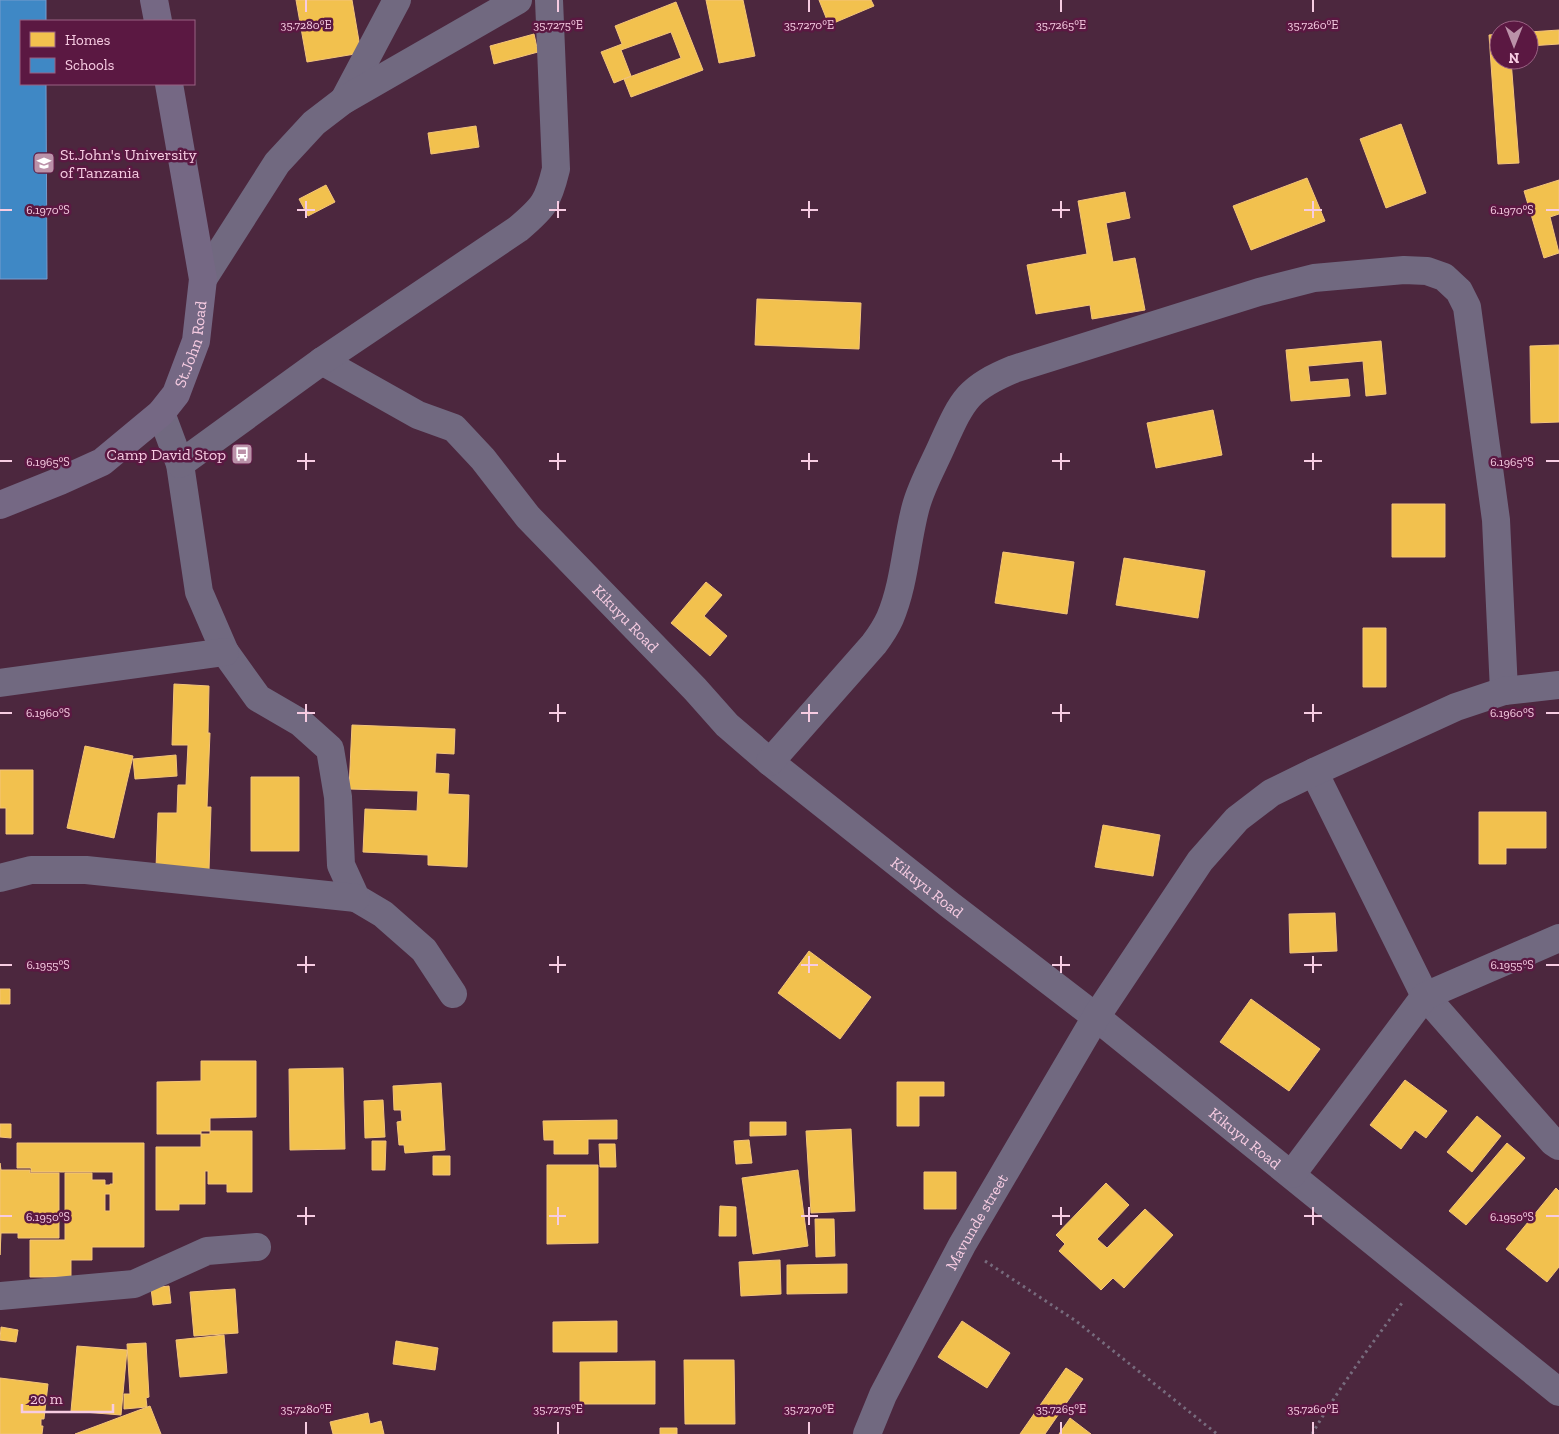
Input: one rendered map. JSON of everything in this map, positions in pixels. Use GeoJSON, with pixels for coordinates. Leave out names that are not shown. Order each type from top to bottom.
{"type":"FeatureCollection","features":[{"type":"Feature","properties":{"kind":"street"},"geometry":{"type":"LineString","coordinates":[[154,0],[158,20]]}},
{"type":"Feature","properties":{"kind":"street"},"geometry":{"type":"LineString","coordinates":[[344,100],[397,0]]}},
{"type":"Feature","properties":{"kind":"street"},"geometry":{"type":"LineString","coordinates":[[202,279],[277,163],[314,123],[344,100],[518,0]]}},
{"type":"Feature","properties":{"kind":"street"},"geometry":{"type":"LineString","coordinates":[[180,464],[322,361],[518,229],[540,211],[550,193],[556,169],[550,0]]}},
{"type":"Feature","properties":{"kind":"street","name":"St.John Road"},"geometry":{"type":"LineString","coordinates":[[0,505],[60,482],[102,462],[161,413],[176,394],[196,340],[202,279],[168,85]]}},
{"type":"Feature","properties":{"kind":"street"},"geometry":{"type":"LineString","coordinates":[[770,762],[874,644],[885,628],[896,597],[921,491],[958,411],[965,400],[976,389],[991,379],[1014,369],[1259,292],[1314,278],[1404,270],[1427,271],[1444,277],[1459,291],[1467,307],[1496,520],[1504,691]]}},
{"type":"Feature","properties":{"kind":"street","name":"Kikuyu Road"},"geometry":{"type":"LineString","coordinates":[[322,361],[418,415],[454,428],[483,459],[528,517],[695,689],[727,725],[770,762],[950,905],[1096,1017],[1292,1174],[1559,1392]]}},
{"type":"Feature","properties":{"kind":"street"},"geometry":{"type":"LineString","coordinates":[[161,413],[180,464],[199,592],[225,652],[258,698],[301,723],[330,749],[338,798],[340,865],[356,898]]}},
{"type":"Feature","properties":{"kind":"street"},"geometry":{"type":"LineString","coordinates":[[0,682],[225,652]]}},
{"type":"Feature","properties":{"kind":"street","name":"Mavunde street"},"geometry":{"type":"LineString","coordinates":[[868,1434],[883,1395],[962,1245],[1096,1017],[1200,861],[1237,819],[1271,794],[1314,772],[1456,707],[1504,691],[1559,686]]}},
{"type":"Feature","properties":{"kind":"street"},"geometry":{"type":"LineString","coordinates":[[1314,772],[1425,996],[1553,1142],[1559,1146]]}},
{"type":"Feature","properties":{"kind":"street"},"geometry":{"type":"LineString","coordinates":[[0,878],[31,870],[86,870],[356,898],[383,914],[424,950],[453,994]]}},
{"type":"Feature","properties":{"kind":"street"},"geometry":{"type":"LineString","coordinates":[[1292,1174],[1425,996],[1559,938]]}},
{"type":"Feature","properties":{"kind":"street"},"geometry":{"type":"LineString","coordinates":[[0,1296],[134,1284],[207,1251],[257,1247]]}},
{"type":"Feature","properties":{"kind":"path"},"geometry":{"type":"LineString","coordinates":[[962,1245],[1076,1321],[1217,1434]]}},
{"type":"Feature","properties":{"kind":"path"},"geometry":{"type":"LineString","coordinates":[[1312,1434],[1366,1351],[1420,1279]]}},
{"type":"Feature","properties":{"kind":"building: Homes"},"geometry":{"type":"Polygon","coordinates":[[[296,0],[352,0],[361,53],[307,62],[296,0]]]}},
{"type":"Feature","properties":{"kind":"building: Homes"},"geometry":{"type":"Polygon","coordinates":[[[706,0],[743,0],[755,56],[719,63],[706,0]]]}},
{"type":"Feature","properties":{"kind":"building: Homes"},"geometry":{"type":"Polygon","coordinates":[[[819,0],[871,0],[874,6],[829,25],[819,0]]]}},
{"type":"Feature","properties":{"kind":"building: Homes"},"geometry":{"type":"Polygon","coordinates":[[[676,2],[703,70],[631,97],[624,79],[681,58],[671,32],[621,50],[631,76],[614,83],[601,52],[622,44],[615,26],[676,2]]]}},
{"type":"Feature","properties":{"kind":"building: Homes"},"geometry":{"type":"Polygon","coordinates":[[[1559,30],[1559,44],[1539,45],[1539,31],[1559,30]]]}},
{"type":"Feature","properties":{"kind":"building: Homes"},"geometry":{"type":"Polygon","coordinates":[[[534,34],[538,52],[494,64],[490,46],[534,34]]]}},
{"type":"Feature","properties":{"kind":"building: Homes"},"geometry":{"type":"Polygon","coordinates":[[[1491,70],[1512,70],[1519,163],[1498,164],[1491,70]]]}},
{"type":"Feature","properties":{"kind":"building: Homes"},"geometry":{"type":"Polygon","coordinates":[[[1401,124],[1426,193],[1386,208],[1360,139],[1401,124]]]}},
{"type":"Feature","properties":{"kind":"building: Homes"},"geometry":{"type":"Polygon","coordinates":[[[476,126],[479,147],[431,154],[428,133],[476,126]]]}},
{"type":"Feature","properties":{"kind":"building: Homes"},"geometry":{"type":"Polygon","coordinates":[[[1307,178],[1325,221],[1251,250],[1233,206],[1307,178]]]}},
{"type":"Feature","properties":{"kind":"building: Homes"},"geometry":{"type":"Polygon","coordinates":[[[1559,180],[1559,214],[1550,217],[1559,253],[1544,258],[1524,191],[1559,180]]]}},
{"type":"Feature","properties":{"kind":"building: Homes"},"geometry":{"type":"Polygon","coordinates":[[[326,185],[335,202],[308,216],[299,199],[326,185]]]}},
{"type":"Feature","properties":{"kind":"building: Homes"},"geometry":{"type":"Polygon","coordinates":[[[1125,192],[1130,218],[1106,223],[1113,262],[1135,258],[1145,310],[1092,319],[1090,305],[1036,314],[1027,265],[1087,254],[1078,201],[1125,192]]]}},
{"type":"Feature","properties":{"kind":"building: Homes"},"geometry":{"type":"Polygon","coordinates":[[[757,299],[861,303],[859,349],[755,345],[757,299]]]}},
{"type":"Feature","properties":{"kind":"building: Homes"},"geometry":{"type":"Polygon","coordinates":[[[1381,341],[1386,394],[1366,396],[1363,361],[1308,366],[1310,382],[1348,379],[1350,396],[1291,401],[1286,350],[1381,341]]]}},
{"type":"Feature","properties":{"kind":"building: Homes"},"geometry":{"type":"Polygon","coordinates":[[[1559,345],[1559,422],[1531,423],[1530,346],[1559,345]]]}},
{"type":"Feature","properties":{"kind":"building: Homes"},"geometry":{"type":"Polygon","coordinates":[[[1213,410],[1222,455],[1156,468],[1147,423],[1213,410]]]}},
{"type":"Feature","properties":{"kind":"building: Homes"},"geometry":{"type":"Polygon","coordinates":[[[1392,504],[1445,504],[1445,557],[1392,557],[1392,504]]]}},
{"type":"Feature","properties":{"kind":"building: Homes"},"geometry":{"type":"Polygon","coordinates":[[[1003,552],[1074,562],[1067,614],[995,603],[1003,552]]]}},
{"type":"Feature","properties":{"kind":"building: Homes"},"geometry":{"type":"Polygon","coordinates":[[[1124,558],[1205,571],[1198,618],[1116,605],[1124,558]]]}},
{"type":"Feature","properties":{"kind":"building: Homes"},"geometry":{"type":"Polygon","coordinates":[[[706,582],[722,595],[704,616],[727,636],[710,656],[671,623],[706,582]]]}},
{"type":"Feature","properties":{"kind":"building: Homes"},"geometry":{"type":"Polygon","coordinates":[[[1363,628],[1386,628],[1386,687],[1363,687],[1363,628]]]}},
{"type":"Feature","properties":{"kind":"building: Homes"},"geometry":{"type":"Polygon","coordinates":[[[174,684],[209,686],[208,733],[210,733],[207,807],[211,807],[209,870],[156,868],[158,813],[177,813],[178,785],[186,785],[188,745],[172,745],[174,684]]]}},
{"type":"Feature","properties":{"kind":"building: Homes"},"geometry":{"type":"Polygon","coordinates":[[[352,725],[455,729],[454,754],[436,753],[435,773],[449,774],[448,794],[469,795],[467,867],[428,865],[428,855],[363,852],[365,809],[417,811],[418,791],[349,789],[352,725]]]}},
{"type":"Feature","properties":{"kind":"building: Homes"},"geometry":{"type":"Polygon","coordinates":[[[85,746],[133,756],[114,838],[67,828],[85,746]]]}},
{"type":"Feature","properties":{"kind":"building: Homes"},"geometry":{"type":"Polygon","coordinates":[[[176,755],[177,776],[135,779],[133,759],[176,755]]]}},
{"type":"Feature","properties":{"kind":"building: Homes"},"geometry":{"type":"Polygon","coordinates":[[[0,770],[33,770],[33,834],[6,834],[6,808],[0,808],[0,770]]]}},
{"type":"Feature","properties":{"kind":"building: Homes"},"geometry":{"type":"Polygon","coordinates":[[[251,777],[299,777],[299,851],[251,851],[251,777]]]}},
{"type":"Feature","properties":{"kind":"building: Homes"},"geometry":{"type":"Polygon","coordinates":[[[1479,812],[1546,812],[1546,848],[1506,848],[1506,864],[1479,864],[1479,812]]]}},
{"type":"Feature","properties":{"kind":"building: Homes"},"geometry":{"type":"Polygon","coordinates":[[[1103,825],[1160,835],[1153,876],[1095,867],[1103,825]]]}},
{"type":"Feature","properties":{"kind":"building: Homes"},"geometry":{"type":"Polygon","coordinates":[[[1335,913],[1337,951],[1290,953],[1289,914],[1335,913]]]}},
{"type":"Feature","properties":{"kind":"building: Homes"},"geometry":{"type":"Polygon","coordinates":[[[809,951],[871,997],[840,1039],[778,993],[809,951]]]}},
{"type":"Feature","properties":{"kind":"building: Homes"},"geometry":{"type":"Polygon","coordinates":[[[0,989],[10,989],[10,1004],[0,1004],[0,989]]]}},
{"type":"Feature","properties":{"kind":"building: Homes"},"geometry":{"type":"Polygon","coordinates":[[[1251,999],[1320,1049],[1289,1091],[1220,1042],[1251,999]]]}},
{"type":"Feature","properties":{"kind":"building: Homes"},"geometry":{"type":"Polygon","coordinates":[[[201,1061],[256,1061],[256,1117],[210,1118],[210,1134],[157,1134],[157,1082],[201,1081],[201,1061]]]}},
{"type":"Feature","properties":{"kind":"building: Homes"},"geometry":{"type":"Polygon","coordinates":[[[343,1068],[345,1149],[290,1150],[289,1069],[343,1068]]]}},
{"type":"Feature","properties":{"kind":"building: Homes"},"geometry":{"type":"Polygon","coordinates":[[[1405,1080],[1447,1111],[1426,1138],[1415,1130],[1401,1149],[1370,1125],[1405,1080]]]}},
{"type":"Feature","properties":{"kind":"building: Homes"},"geometry":{"type":"Polygon","coordinates":[[[897,1082],[944,1082],[944,1096],[919,1096],[919,1126],[897,1126],[897,1082]]]}},
{"type":"Feature","properties":{"kind":"building: Homes"},"geometry":{"type":"Polygon","coordinates":[[[441,1083],[445,1150],[405,1153],[404,1145],[399,1145],[397,1122],[402,1121],[401,1110],[394,1110],[393,1086],[441,1083]]]}},
{"type":"Feature","properties":{"kind":"building: Homes"},"geometry":{"type":"Polygon","coordinates":[[[383,1100],[385,1137],[365,1138],[364,1101],[383,1100]]]}},
{"type":"Feature","properties":{"kind":"building: Homes"},"geometry":{"type":"Polygon","coordinates":[[[1477,1116],[1501,1136],[1472,1172],[1447,1152],[1477,1116]]]}},
{"type":"Feature","properties":{"kind":"building: Homes"},"geometry":{"type":"Polygon","coordinates":[[[617,1120],[617,1139],[588,1139],[588,1154],[554,1154],[554,1140],[544,1140],[543,1121],[617,1120]]]}},
{"type":"Feature","properties":{"kind":"building: Homes"},"geometry":{"type":"Polygon","coordinates":[[[750,1122],[786,1122],[786,1135],[750,1136],[750,1122]]]}},
{"type":"Feature","properties":{"kind":"building: Homes"},"geometry":{"type":"Polygon","coordinates":[[[0,1124],[11,1124],[11,1138],[0,1137],[0,1124]]]}},
{"type":"Feature","properties":{"kind":"building: Homes"},"geometry":{"type":"Polygon","coordinates":[[[851,1129],[855,1211],[811,1213],[806,1131],[851,1129]]]}},
{"type":"Feature","properties":{"kind":"building: Homes"},"geometry":{"type":"Polygon","coordinates":[[[201,1131],[252,1131],[252,1192],[227,1192],[227,1184],[208,1184],[208,1171],[205,1171],[205,1204],[179,1204],[179,1210],[156,1210],[156,1147],[201,1147],[201,1131]]]}},
{"type":"Feature","properties":{"kind":"building: Homes"},"geometry":{"type":"Polygon","coordinates":[[[749,1140],[752,1163],[736,1164],[734,1141],[749,1140]]]}},
{"type":"Feature","properties":{"kind":"building: Homes"},"geometry":{"type":"Polygon","coordinates":[[[372,1141],[386,1141],[385,1170],[372,1170],[372,1141]]]}},
{"type":"Feature","properties":{"kind":"building: Homes"},"geometry":{"type":"Polygon","coordinates":[[[17,1143],[144,1143],[144,1247],[92,1247],[92,1260],[71,1260],[71,1277],[30,1277],[30,1240],[65,1240],[65,1173],[92,1173],[92,1180],[105,1180],[105,1185],[110,1185],[113,1184],[113,1172],[31,1172],[31,1168],[17,1168],[17,1143]],[[105,1194],[105,1211],[110,1211],[110,1194],[105,1194]]]}},
{"type":"Feature","properties":{"kind":"building: Homes"},"geometry":{"type":"Polygon","coordinates":[[[1507,1143],[1525,1158],[1466,1225],[1449,1211],[1507,1143]]]}},
{"type":"Feature","properties":{"kind":"building: Homes"},"geometry":{"type":"Polygon","coordinates":[[[599,1144],[615,1144],[616,1167],[600,1167],[599,1144]]]}},
{"type":"Feature","properties":{"kind":"building: Homes"},"geometry":{"type":"Polygon","coordinates":[[[433,1156],[450,1156],[450,1175],[433,1175],[433,1156]]]}},
{"type":"Feature","properties":{"kind":"building: Homes"},"geometry":{"type":"Polygon","coordinates":[[[0,1163],[1,1170],[59,1173],[59,1238],[18,1238],[18,1233],[1,1233],[0,1255],[0,1163]]]}},
{"type":"Feature","properties":{"kind":"building: Homes"},"geometry":{"type":"Polygon","coordinates":[[[547,1165],[598,1165],[598,1243],[547,1244],[547,1165]]]}},
{"type":"Feature","properties":{"kind":"building: Homes"},"geometry":{"type":"Polygon","coordinates":[[[798,1170],[808,1246],[753,1254],[742,1178],[798,1170]]]}},
{"type":"Feature","properties":{"kind":"building: Homes"},"geometry":{"type":"Polygon","coordinates":[[[924,1172],[956,1172],[956,1209],[924,1209],[924,1172]]]}},
{"type":"Feature","properties":{"kind":"building: Homes"},"geometry":{"type":"Polygon","coordinates":[[[1106,1183],[1129,1205],[1097,1239],[1107,1248],[1145,1209],[1173,1235],[1124,1288],[1113,1278],[1101,1290],[1059,1251],[1065,1244],[1056,1235],[1106,1183]]]}},
{"type":"Feature","properties":{"kind":"building: Homes"},"geometry":{"type":"Polygon","coordinates":[[[1556,1188],[1559,1191],[1559,1267],[1547,1282],[1506,1249],[1556,1188]]]}},
{"type":"Feature","properties":{"kind":"building: Homes"},"geometry":{"type":"Polygon","coordinates":[[[720,1206],[736,1207],[736,1236],[719,1236],[720,1206]]]}},
{"type":"Feature","properties":{"kind":"building: Homes"},"geometry":{"type":"Polygon","coordinates":[[[815,1219],[834,1219],[835,1256],[816,1257],[815,1219]]]}},
{"type":"Feature","properties":{"kind":"building: Homes"},"geometry":{"type":"Polygon","coordinates":[[[780,1260],[781,1294],[741,1296],[739,1262],[780,1260]]]}},
{"type":"Feature","properties":{"kind":"building: Homes"},"geometry":{"type":"Polygon","coordinates":[[[847,1264],[847,1293],[787,1294],[787,1265],[847,1264]]]}},
{"type":"Feature","properties":{"kind":"building: Homes"},"geometry":{"type":"Polygon","coordinates":[[[169,1286],[171,1303],[153,1305],[151,1288],[169,1286]]]}},
{"type":"Feature","properties":{"kind":"building: Homes"},"geometry":{"type":"Polygon","coordinates":[[[235,1289],[238,1333],[194,1336],[190,1292],[235,1289]]]}},
{"type":"Feature","properties":{"kind":"building: Homes"},"geometry":{"type":"Polygon","coordinates":[[[617,1321],[617,1352],[553,1352],[553,1322],[617,1321]]]}},
{"type":"Feature","properties":{"kind":"building: Homes"},"geometry":{"type":"Polygon","coordinates":[[[962,1321],[1010,1353],[987,1388],[938,1357],[962,1321]]]}},
{"type":"Feature","properties":{"kind":"building: Homes"},"geometry":{"type":"Polygon","coordinates":[[[1,1327],[18,1330],[16,1342],[0,1340],[1,1327]]]}},
{"type":"Feature","properties":{"kind":"building: Homes"},"geometry":{"type":"Polygon","coordinates":[[[224,1335],[227,1373],[180,1377],[176,1340],[224,1335]]]}},
{"type":"Feature","properties":{"kind":"building: Homes"},"geometry":{"type":"Polygon","coordinates":[[[396,1341],[438,1348],[435,1370],[393,1364],[396,1341]]]}},
{"type":"Feature","properties":{"kind":"building: Homes"},"geometry":{"type":"Polygon","coordinates":[[[146,1343],[149,1397],[146,1398],[147,1407],[124,1409],[124,1394],[130,1394],[127,1344],[146,1343]]]}},
{"type":"Feature","properties":{"kind":"building: Homes"},"geometry":{"type":"Polygon","coordinates":[[[77,1346],[127,1350],[121,1415],[71,1411],[77,1346]]]}},
{"type":"Feature","properties":{"kind":"building: Homes"},"geometry":{"type":"Polygon","coordinates":[[[684,1360],[734,1360],[735,1424],[685,1424],[684,1360]]]}},
{"type":"Feature","properties":{"kind":"building: Homes"},"geometry":{"type":"Polygon","coordinates":[[[655,1361],[655,1404],[580,1404],[580,1362],[655,1361]]]}},
{"type":"Feature","properties":{"kind":"building: Homes"},"geometry":{"type":"Polygon","coordinates":[[[1066,1368],[1083,1379],[1045,1434],[1020,1434],[1066,1368]]]}},
{"type":"Feature","properties":{"kind":"building: Homes"},"geometry":{"type":"Polygon","coordinates":[[[0,1378],[48,1384],[44,1419],[41,1419],[41,1426],[43,1426],[42,1434],[0,1434],[0,1378]]]}},
{"type":"Feature","properties":{"kind":"building: Homes"},"geometry":{"type":"Polygon","coordinates":[[[150,1406],[161,1434],[75,1434],[150,1406]]]}},
{"type":"Feature","properties":{"kind":"building: Homes"},"geometry":{"type":"Polygon","coordinates":[[[368,1413],[370,1424],[381,1421],[384,1434],[333,1434],[330,1422],[368,1413]]]}},
{"type":"Feature","properties":{"kind":"building: Homes"},"geometry":{"type":"Polygon","coordinates":[[[1070,1418],[1091,1434],[1059,1434],[1070,1418]]]}},
{"type":"Feature","properties":{"kind":"building: Homes"},"geometry":{"type":"Polygon","coordinates":[[[660,1428],[677,1428],[677,1434],[660,1434],[660,1428]]]}},
{"type":"Feature","properties":{"kind":"building: Schools"},"geometry":{"type":"Polygon","coordinates":[[[0,0],[46,0],[46,20],[20,20],[20,85],[46,85],[47,279],[0,279],[0,0]]]}},
{"type":"Feature","properties":{"kind":"place","name":"St.John's University of Tanzania"},"geometry":{"type":"Point","coordinates":[44,163]}},
{"type":"Feature","properties":{"kind":"place","name":"Camp David Stop"},"geometry":{"type":"Point","coordinates":[242,454]}}]}
